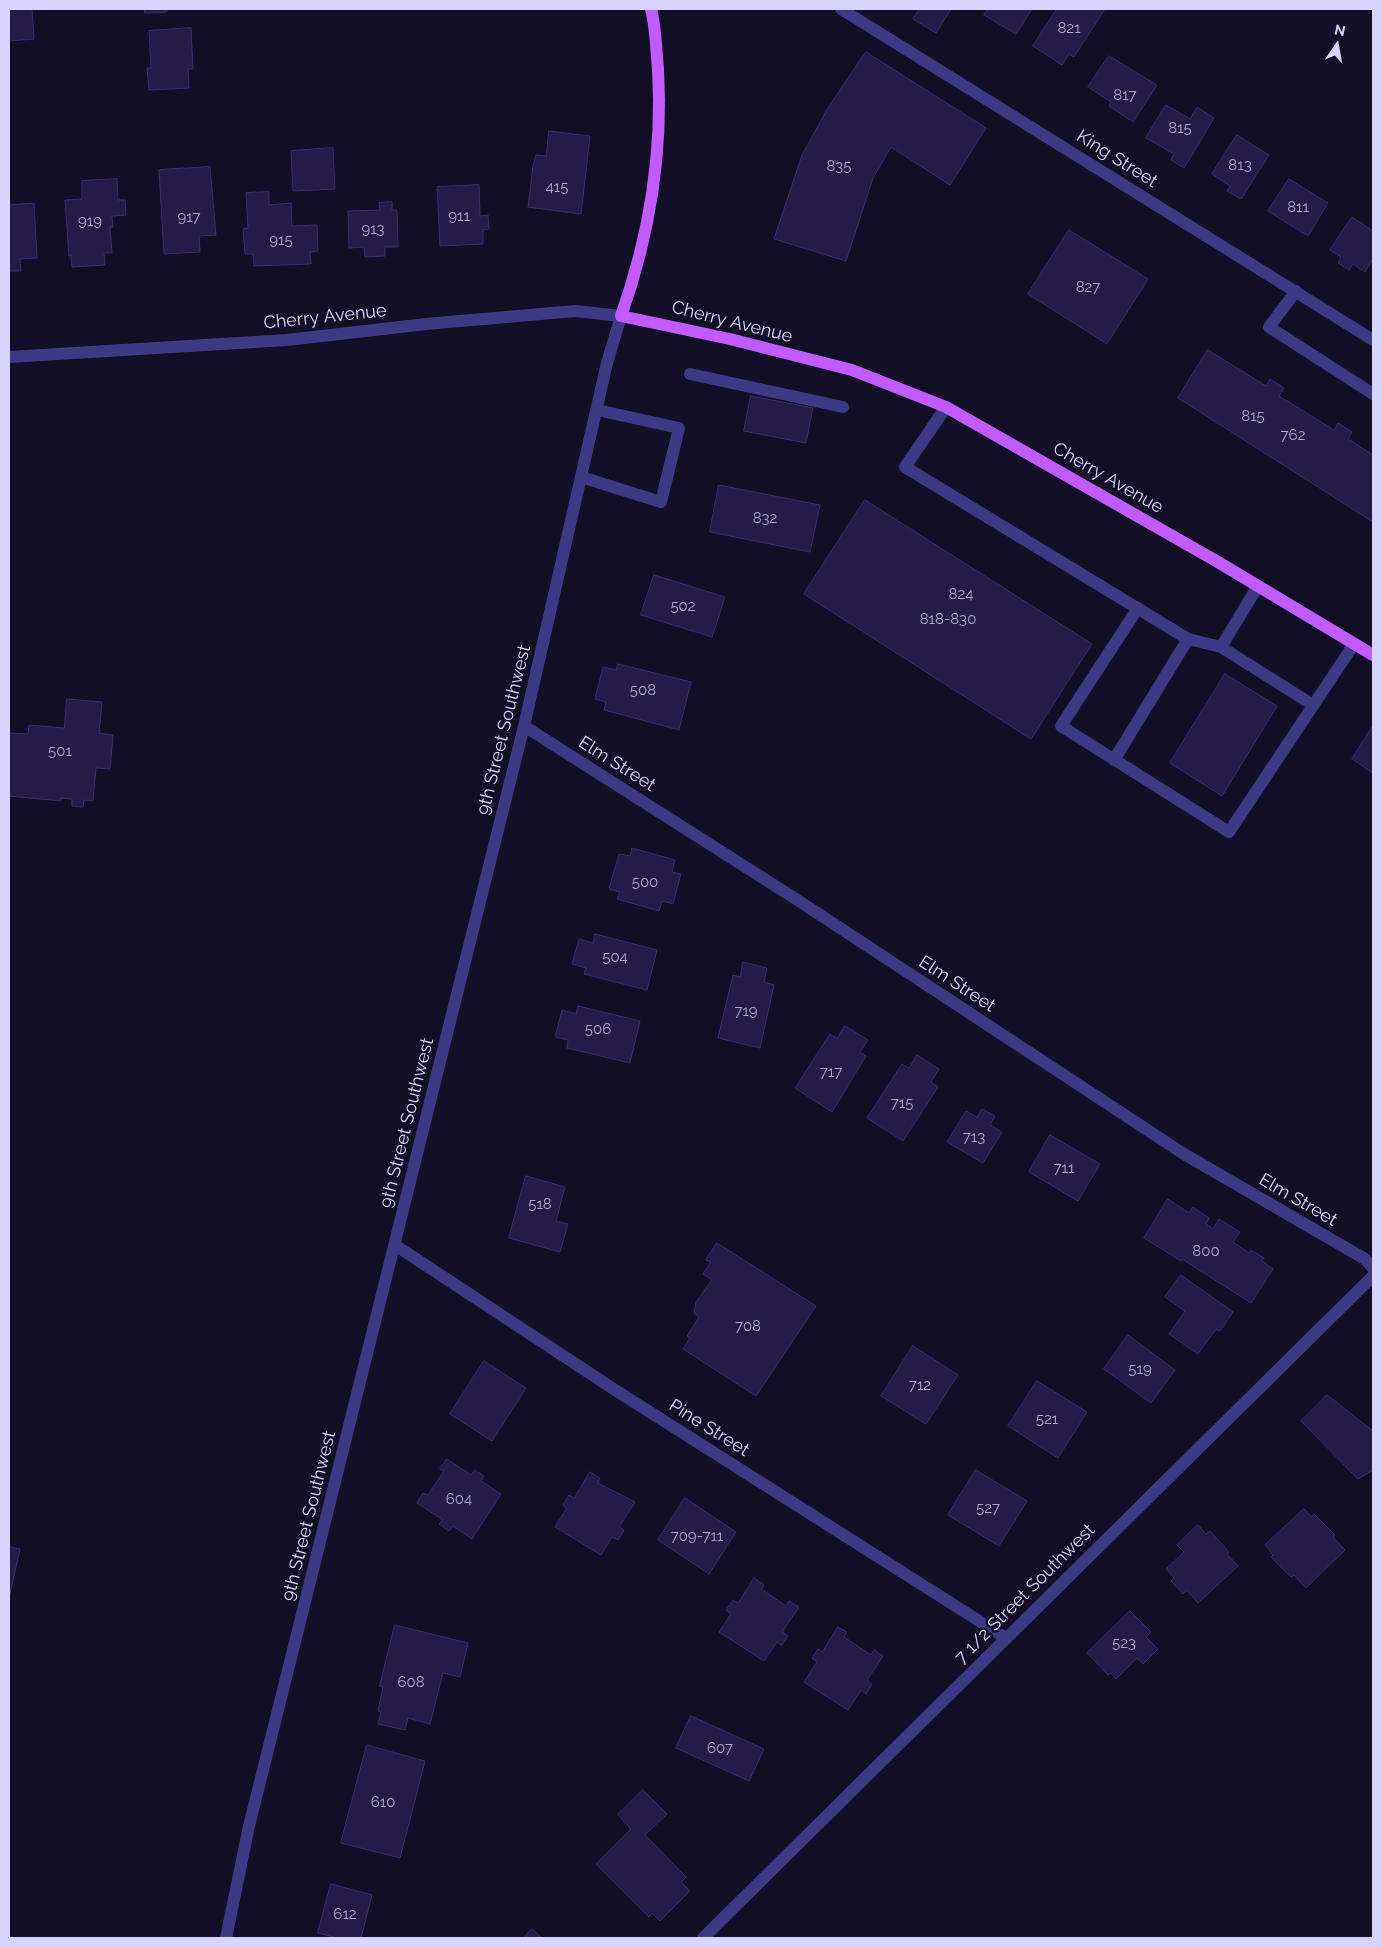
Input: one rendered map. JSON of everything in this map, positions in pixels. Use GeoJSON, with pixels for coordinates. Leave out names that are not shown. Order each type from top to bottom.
{"type":"FeatureCollection","features":[{"type":"Feature","properties":{"kind":"main road"},"geometry":{"type":"LineString","coordinates":[[621,316],[637,271],[656,177],[659,101],[653,11]]}},
{"type":"Feature","properties":{"kind":"main road","name":"Cherry Avenue"},"geometry":{"type":"LineString","coordinates":[[621,316],[730,339],[852,370],[946,407],[1258,586],[1373,655]]}},
{"type":"Feature","properties":{"kind":"street","name":"King Street"},"geometry":{"type":"LineString","coordinates":[[841,9],[1373,340]]}},
{"type":"Feature","properties":{"kind":"street"},"geometry":{"type":"LineString","coordinates":[[1296,291],[1270,327],[1373,394]]}},
{"type":"Feature","properties":{"kind":"street","name":"Cherry Avenue"},"geometry":{"type":"LineString","coordinates":[[9,357],[287,340],[426,324],[575,311],[621,316]]}},
{"type":"Feature","properties":{"kind":"street","name":"9th Street Southwest"},"geometry":{"type":"LineString","coordinates":[[226,1938],[251,1817],[524,726],[596,410],[621,316]]}},
{"type":"Feature","properties":{"kind":"street"},"geometry":{"type":"LineString","coordinates":[[690,374],[844,407]]}},
{"type":"Feature","properties":{"kind":"street"},"geometry":{"type":"LineString","coordinates":[[946,407],[905,467],[1188,638],[1221,647],[1313,705]]}},
{"type":"Feature","properties":{"kind":"street"},"geometry":{"type":"LineString","coordinates":[[581,477],[660,502],[679,428],[596,410]]}},
{"type":"Feature","properties":{"kind":"street"},"geometry":{"type":"LineString","coordinates":[[1221,647],[1258,586]]}},
{"type":"Feature","properties":{"kind":"street"},"geometry":{"type":"LineString","coordinates":[[1138,608],[1060,726],[1229,832],[1354,644]]}},
{"type":"Feature","properties":{"kind":"street"},"geometry":{"type":"LineString","coordinates":[[1114,760],[1188,638]]}},
{"type":"Feature","properties":{"kind":"street","name":"Elm Street"},"geometry":{"type":"LineString","coordinates":[[524,726],[807,906],[1184,1154],[1364,1259],[1373,1268]]}},
{"type":"Feature","properties":{"kind":"street","name":"Pine Street"},"geometry":{"type":"LineString","coordinates":[[395,1245],[612,1388],[1006,1638]]}},
{"type":"Feature","properties":{"kind":"street","name":"7 1/2 Street Southwest"},"geometry":{"type":"LineString","coordinates":[[703,1938],[1373,1276]]}},
{"type":"Feature","properties":{"kind":"building"},"geometry":{"type":"Polygon","coordinates":[[[9,9],[32,9],[34,39],[9,41],[9,9]]]}},
{"type":"Feature","properties":{"kind":"building"},"geometry":{"type":"Polygon","coordinates":[[[145,9],[167,9],[167,12],[145,13],[145,9]]]}},
{"type":"Feature","properties":{"kind":"building"},"geometry":{"type":"Polygon","coordinates":[[[920,9],[951,9],[936,33],[913,19],[920,9]]]}},
{"type":"Feature","properties":{"kind":"building"},"geometry":{"type":"Polygon","coordinates":[[[988,9],[1032,9],[1016,34],[984,15],[988,9]]]}},
{"type":"Feature","properties":{"kind":"building"},"geometry":{"type":"Polygon","coordinates":[[[1057,9],[1105,9],[1074,57],[1069,54],[1062,65],[1033,46],[1057,9]]]}},
{"type":"Feature","properties":{"kind":"building"},"geometry":{"type":"Polygon","coordinates":[[[191,28],[193,69],[188,69],[189,88],[149,90],[147,68],[151,68],[149,31],[191,28]]]}},
{"type":"Feature","properties":{"kind":"building"},"geometry":{"type":"Polygon","coordinates":[[[866,52],[986,128],[950,185],[891,147],[873,178],[846,261],[774,239],[802,155],[828,108],[866,52]]]}},
{"type":"Feature","properties":{"kind":"building"},"geometry":{"type":"Polygon","coordinates":[[[1109,56],[1157,85],[1133,122],[1109,106],[1111,102],[1088,87],[1109,56]]]}},
{"type":"Feature","properties":{"kind":"building"},"geometry":{"type":"Polygon","coordinates":[[[1166,105],[1190,119],[1197,107],[1214,118],[1184,168],[1171,160],[1174,154],[1146,138],[1166,105]]]}},
{"type":"Feature","properties":{"kind":"building"},"geometry":{"type":"Polygon","coordinates":[[[549,131],[590,136],[581,214],[528,207],[536,155],[546,156],[549,131]]]}},
{"type":"Feature","properties":{"kind":"building"},"geometry":{"type":"Polygon","coordinates":[[[1237,135],[1269,155],[1241,199],[1227,191],[1230,186],[1212,174],[1237,135]]]}},
{"type":"Feature","properties":{"kind":"building"},"geometry":{"type":"Polygon","coordinates":[[[333,148],[335,189],[293,191],[291,151],[333,148]]]}},
{"type":"Feature","properties":{"kind":"building"},"geometry":{"type":"Polygon","coordinates":[[[210,167],[216,235],[199,236],[200,252],[164,254],[159,170],[210,167]]]}},
{"type":"Feature","properties":{"kind":"building"},"geometry":{"type":"Polygon","coordinates":[[[117,179],[118,200],[125,200],[126,215],[112,216],[113,227],[110,227],[112,253],[104,253],[105,265],[72,267],[71,255],[69,256],[65,200],[82,199],[82,181],[117,179]]]}},
{"type":"Feature","properties":{"kind":"building"},"geometry":{"type":"Polygon","coordinates":[[[1289,179],[1328,203],[1308,236],[1268,211],[1289,179]]]}},
{"type":"Feature","properties":{"kind":"building"},"geometry":{"type":"Polygon","coordinates":[[[479,185],[480,216],[488,215],[489,229],[483,230],[483,244],[440,246],[437,187],[479,185]]]}},
{"type":"Feature","properties":{"kind":"building"},"geometry":{"type":"Polygon","coordinates":[[[269,192],[269,205],[291,203],[292,226],[317,225],[318,251],[310,252],[311,264],[254,266],[253,254],[245,254],[243,229],[248,228],[246,193],[269,192]]]}},
{"type":"Feature","properties":{"kind":"building"},"geometry":{"type":"Polygon","coordinates":[[[9,196],[10,205],[34,203],[37,258],[20,259],[21,271],[9,271],[9,196]]]}},
{"type":"Feature","properties":{"kind":"building"},"geometry":{"type":"Polygon","coordinates":[[[392,202],[392,210],[397,210],[398,247],[385,247],[385,256],[365,257],[364,247],[349,248],[348,211],[380,210],[379,203],[392,202]]]}},
{"type":"Feature","properties":{"kind":"building"},"geometry":{"type":"Polygon","coordinates":[[[1352,217],[1373,231],[1373,259],[1365,272],[1353,264],[1349,270],[1338,263],[1341,257],[1330,250],[1352,217]]]}},
{"type":"Feature","properties":{"kind":"building"},"geometry":{"type":"Polygon","coordinates":[[[1069,230],[1148,279],[1107,344],[1028,294],[1069,230]]]}},
{"type":"Feature","properties":{"kind":"building"},"geometry":{"type":"Polygon","coordinates":[[[1208,350],[1266,386],[1270,379],[1284,388],[1279,396],[1334,430],[1338,423],[1352,432],[1348,439],[1373,455],[1373,522],[1178,398],[1208,350]]]}},
{"type":"Feature","properties":{"kind":"building"},"geometry":{"type":"Polygon","coordinates":[[[751,396],[813,408],[806,443],[744,431],[751,396]]]}},
{"type":"Feature","properties":{"kind":"building"},"geometry":{"type":"Polygon","coordinates":[[[719,485],[820,505],[810,552],[710,532],[719,485]]]}},
{"type":"Feature","properties":{"kind":"building"},"geometry":{"type":"Polygon","coordinates":[[[865,500],[1092,644],[1031,739],[804,594],[865,500]]]}},
{"type":"Feature","properties":{"kind":"building"},"geometry":{"type":"Polygon","coordinates":[[[654,575],[725,597],[712,637],[641,615],[654,575]]]}},
{"type":"Feature","properties":{"kind":"building"},"geometry":{"type":"Polygon","coordinates":[[[618,664],[691,682],[679,730],[604,710],[606,702],[595,699],[603,667],[616,670],[618,664]]]}},
{"type":"Feature","properties":{"kind":"building"},"geometry":{"type":"Polygon","coordinates":[[[1225,674],[1277,706],[1222,796],[1170,763],[1225,674]]]}},
{"type":"Feature","properties":{"kind":"building"},"geometry":{"type":"Polygon","coordinates":[[[67,699],[102,702],[99,733],[113,735],[110,769],[96,768],[93,801],[84,800],[83,807],[72,806],[72,799],[61,798],[61,801],[9,796],[9,733],[28,734],[29,725],[64,728],[67,699]]]}},
{"type":"Feature","properties":{"kind":"building"},"geometry":{"type":"Polygon","coordinates":[[[1373,726],[1373,773],[1352,759],[1373,726]]]}},
{"type":"Feature","properties":{"kind":"building"},"geometry":{"type":"Polygon","coordinates":[[[632,848],[675,860],[672,872],[681,874],[673,904],[662,901],[659,911],[617,899],[620,892],[609,889],[619,854],[630,856],[632,848]]]}},
{"type":"Feature","properties":{"kind":"building"},"geometry":{"type":"Polygon","coordinates":[[[595,934],[657,950],[647,990],[584,974],[586,968],[572,964],[579,939],[593,943],[595,934]]]}},
{"type":"Feature","properties":{"kind":"building"},"geometry":{"type":"Polygon","coordinates":[[[743,962],[767,968],[764,982],[774,985],[760,1048],[718,1038],[733,975],[740,977],[743,962]]]}},
{"type":"Feature","properties":{"kind":"building"},"geometry":{"type":"Polygon","coordinates":[[[578,1006],[640,1021],[630,1063],[567,1048],[568,1040],[555,1037],[562,1010],[576,1014],[578,1006]]]}},
{"type":"Feature","properties":{"kind":"building"},"geometry":{"type":"Polygon","coordinates":[[[845,1026],[868,1040],[860,1052],[866,1056],[832,1112],[795,1088],[830,1034],[837,1038],[845,1026]]]}},
{"type":"Feature","properties":{"kind":"building"},"geometry":{"type":"Polygon","coordinates":[[[917,1055],[939,1069],[931,1082],[938,1087],[903,1141],[867,1118],[902,1064],[909,1068],[917,1055]]]}},
{"type":"Feature","properties":{"kind":"building"},"geometry":{"type":"Polygon","coordinates":[[[982,1109],[995,1116],[990,1125],[1002,1132],[983,1163],[947,1142],[966,1111],[977,1117],[982,1109]]]}},
{"type":"Feature","properties":{"kind":"building"},"geometry":{"type":"Polygon","coordinates":[[[1050,1135],[1100,1164],[1078,1201],[1029,1172],[1050,1135]]]}},
{"type":"Feature","properties":{"kind":"building"},"geometry":{"type":"Polygon","coordinates":[[[526,1176],[565,1187],[556,1221],[568,1224],[560,1252],[509,1238],[526,1176]]]}},
{"type":"Feature","properties":{"kind":"building"},"geometry":{"type":"Polygon","coordinates":[[[1168,1199],[1189,1213],[1193,1207],[1209,1218],[1206,1224],[1213,1229],[1219,1219],[1240,1232],[1233,1242],[1249,1253],[1251,1250],[1264,1258],[1262,1261],[1273,1269],[1251,1303],[1182,1259],[1181,1261],[1144,1238],[1168,1199]]]}},
{"type":"Feature","properties":{"kind":"building"},"geometry":{"type":"Polygon","coordinates":[[[717,1243],[816,1306],[756,1396],[683,1349],[690,1338],[687,1336],[699,1317],[694,1313],[696,1302],[712,1280],[703,1274],[711,1262],[706,1260],[717,1243]]]}},
{"type":"Feature","properties":{"kind":"building"},"geometry":{"type":"Polygon","coordinates":[[[1181,1275],[1233,1312],[1220,1331],[1216,1329],[1198,1354],[1169,1334],[1185,1311],[1165,1297],[1181,1275]]]}},
{"type":"Feature","properties":{"kind":"building"},"geometry":{"type":"Polygon","coordinates":[[[1128,1335],[1175,1370],[1151,1403],[1104,1369],[1128,1335]]]}},
{"type":"Feature","properties":{"kind":"building"},"geometry":{"type":"Polygon","coordinates":[[[913,1346],[958,1375],[926,1424],[881,1396],[913,1346]]]}},
{"type":"Feature","properties":{"kind":"building"},"geometry":{"type":"Polygon","coordinates":[[[484,1361],[526,1388],[492,1441],[450,1414],[484,1361]]]}},
{"type":"Feature","properties":{"kind":"building"},"geometry":{"type":"Polygon","coordinates":[[[1037,1381],[1087,1412],[1058,1458],[1008,1426],[1037,1381]]]}},
{"type":"Feature","properties":{"kind":"building"},"geometry":{"type":"Polygon","coordinates":[[[1327,1395],[1373,1431],[1373,1470],[1358,1479],[1301,1421],[1327,1395]]]}},
{"type":"Feature","properties":{"kind":"building"},"geometry":{"type":"Polygon","coordinates":[[[447,1459],[471,1475],[475,1470],[484,1476],[481,1481],[501,1494],[472,1539],[453,1526],[449,1531],[439,1524],[443,1520],[417,1503],[423,1493],[428,1495],[444,1471],[440,1469],[447,1459]]]}},
{"type":"Feature","properties":{"kind":"building"},"geometry":{"type":"Polygon","coordinates":[[[976,1470],[1027,1501],[999,1546],[948,1515],[976,1470]]]}},
{"type":"Feature","properties":{"kind":"building"},"geometry":{"type":"Polygon","coordinates":[[[590,1472],[600,1478],[598,1483],[635,1502],[619,1527],[624,1530],[618,1540],[612,1537],[601,1555],[555,1527],[567,1508],[563,1505],[569,1495],[574,1498],[590,1472]]]}},
{"type":"Feature","properties":{"kind":"building"},"geometry":{"type":"Polygon","coordinates":[[[685,1498],[736,1532],[709,1574],[658,1540],[685,1498]]]}},
{"type":"Feature","properties":{"kind":"building"},"geometry":{"type":"Polygon","coordinates":[[[1304,1509],[1312,1517],[1314,1514],[1335,1535],[1333,1537],[1345,1550],[1306,1588],[1294,1575],[1291,1577],[1271,1557],[1273,1555],[1265,1545],[1304,1509]]]}},
{"type":"Feature","properties":{"kind":"building"},"geometry":{"type":"Polygon","coordinates":[[[1198,1525],[1206,1534],[1210,1531],[1229,1552],[1227,1554],[1238,1566],[1198,1603],[1187,1590],[1183,1594],[1171,1581],[1174,1578],[1166,1569],[1184,1552],[1177,1545],[1198,1525]]]}},
{"type":"Feature","properties":{"kind":"building"},"geometry":{"type":"Polygon","coordinates":[[[9,1547],[20,1549],[9,1598],[9,1547]]]}},
{"type":"Feature","properties":{"kind":"building"},"geometry":{"type":"Polygon","coordinates":[[[754,1578],[764,1585],[761,1589],[786,1606],[789,1601],[799,1607],[782,1632],[788,1636],[782,1645],[777,1642],[764,1661],[719,1632],[731,1614],[726,1610],[733,1600],[738,1603],[754,1578]]]}},
{"type":"Feature","properties":{"kind":"building"},"geometry":{"type":"Polygon","coordinates":[[[1130,1611],[1151,1632],[1146,1637],[1158,1649],[1143,1664],[1137,1658],[1116,1679],[1111,1673],[1108,1675],[1087,1653],[1130,1611]]]}},
{"type":"Feature","properties":{"kind":"building"},"geometry":{"type":"Polygon","coordinates":[[[395,1625],[468,1643],[460,1677],[443,1673],[430,1724],[408,1718],[405,1730],[378,1724],[381,1712],[378,1711],[383,1687],[380,1686],[395,1625]]]}},
{"type":"Feature","properties":{"kind":"building"},"geometry":{"type":"Polygon","coordinates":[[[838,1627],[847,1632],[844,1637],[871,1655],[874,1650],[883,1656],[867,1680],[872,1684],[866,1694],[861,1690],[848,1710],[804,1682],[817,1662],[812,1658],[818,1649],[822,1652],[838,1627]]]}},
{"type":"Feature","properties":{"kind":"building"},"geometry":{"type":"Polygon","coordinates":[[[691,1716],[764,1749],[749,1781],[676,1748],[691,1716]]]}},
{"type":"Feature","properties":{"kind":"building"},"geometry":{"type":"Polygon","coordinates":[[[367,1745],[425,1761],[400,1858],[341,1843],[367,1745]]]}},
{"type":"Feature","properties":{"kind":"building"},"geometry":{"type":"Polygon","coordinates":[[[643,1790],[667,1814],[645,1835],[686,1877],[681,1882],[690,1891],[660,1921],[652,1913],[649,1917],[596,1864],[631,1829],[618,1815],[643,1790]]]}},
{"type":"Feature","properties":{"kind":"building"},"geometry":{"type":"Polygon","coordinates":[[[331,1884],[372,1895],[361,1938],[337,1938],[318,1933],[331,1884]]]}},
{"type":"Feature","properties":{"kind":"building"},"geometry":{"type":"Polygon","coordinates":[[[532,1929],[542,1938],[524,1938],[532,1929]]]}}]}
